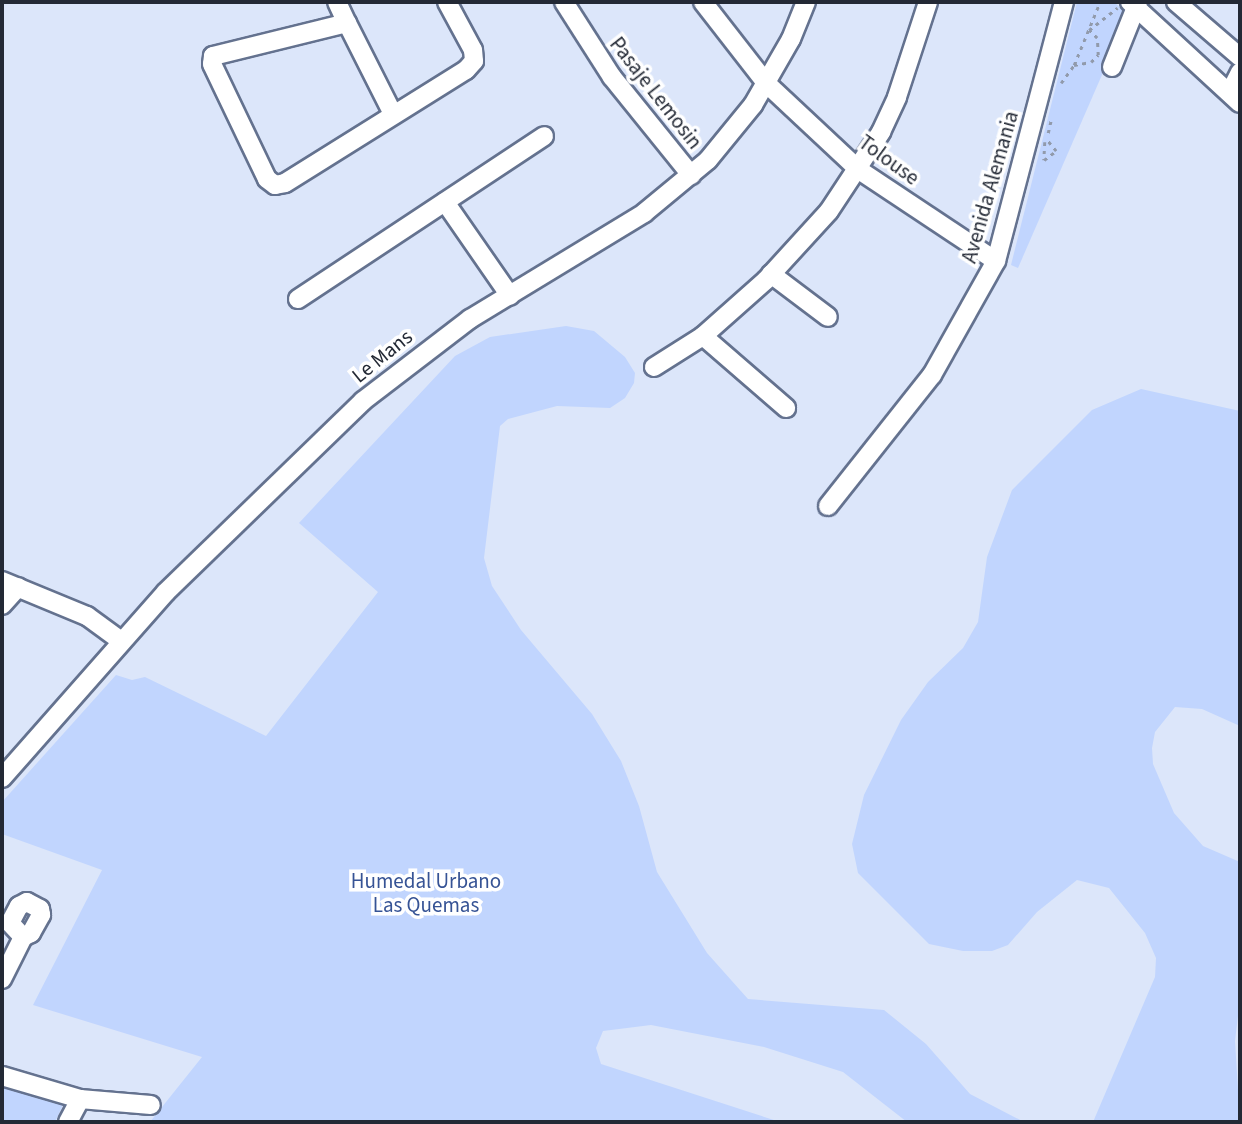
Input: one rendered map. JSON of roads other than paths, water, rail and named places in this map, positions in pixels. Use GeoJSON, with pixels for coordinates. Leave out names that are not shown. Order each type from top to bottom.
{"type":"FeatureCollection","features":[{"type":"Feature","properties":{"kind":"street"},"geometry":{"type":"LineString","coordinates":[[337,2],[393,114]]}},
{"type":"Feature","properties":{"kind":"street"},"geometry":{"type":"LineString","coordinates":[[347,23],[213,56],[212,64],[267,178],[275,185],[285,183],[474,61],[473,50],[447,2]]}},
{"type":"Feature","properties":{"kind":"street","name":"Pasaje Lemosin"},"geometry":{"type":"LineString","coordinates":[[564,2],[630,102],[691,175]]}},
{"type":"Feature","properties":{"kind":"street","name":"Tolouse"},"geometry":{"type":"LineString","coordinates":[[704,2],[766,83],[859,170],[996,261]]}},
{"type":"Feature","properties":{"kind":"street","name":"Le Mans"},"geometry":{"type":"LineString","coordinates":[[2,778],[166,592],[363,401],[433,344],[645,213],[691,175],[730,135],[766,83],[792,39],[806,2]]}},
{"type":"Feature","properties":{"kind":"street"},"geometry":{"type":"LineString","coordinates":[[654,367],[703,336],[771,274],[859,170],[897,97],[928,2]]}},
{"type":"Feature","properties":{"kind":"street","name":"Avenida Alemania"},"geometry":{"type":"LineString","coordinates":[[828,506],[932,375],[996,261],[1064,2]]}},
{"type":"Feature","properties":{"kind":"street"},"geometry":{"type":"LineString","coordinates":[[1176,2],[1240,57]]}},
{"type":"Feature","properties":{"kind":"street"},"geometry":{"type":"LineString","coordinates":[[1112,67],[1132,3],[1235,98]]}},
{"type":"Feature","properties":{"kind":"street"},"geometry":{"type":"LineString","coordinates":[[1235,98],[1240,72]]}},
{"type":"Feature","properties":{"kind":"street"},"geometry":{"type":"LineString","coordinates":[[299,299],[544,136]]}},
{"type":"Feature","properties":{"kind":"street"},"geometry":{"type":"LineString","coordinates":[[445,202],[510,296]]}},
{"type":"Feature","properties":{"kind":"street"},"geometry":{"type":"LineString","coordinates":[[771,274],[828,317]]}},
{"type":"Feature","properties":{"kind":"street"},"geometry":{"type":"LineString","coordinates":[[703,336],[786,408]]}},
{"type":"Feature","properties":{"kind":"street"},"geometry":{"type":"LineString","coordinates":[[2,605],[10,584],[87,616],[121,641]]}},
{"type":"Feature","properties":{"kind":"street"},"geometry":{"type":"LineString","coordinates":[[2,979],[23,937]]}},
{"type":"Feature","properties":{"kind":"street"},"geometry":{"type":"LineString","coordinates":[[2,1076],[80,1099],[151,1105]]}},
{"type":"Feature","properties":{"kind":"street"},"geometry":{"type":"LineString","coordinates":[[68,1122],[80,1099]]}},
{"type":"Feature","properties":{"kind":"park label","name":"Humedal Urbano Las Quemas"},"geometry":{"type":"Point","coordinates":[426,893]}}]}
